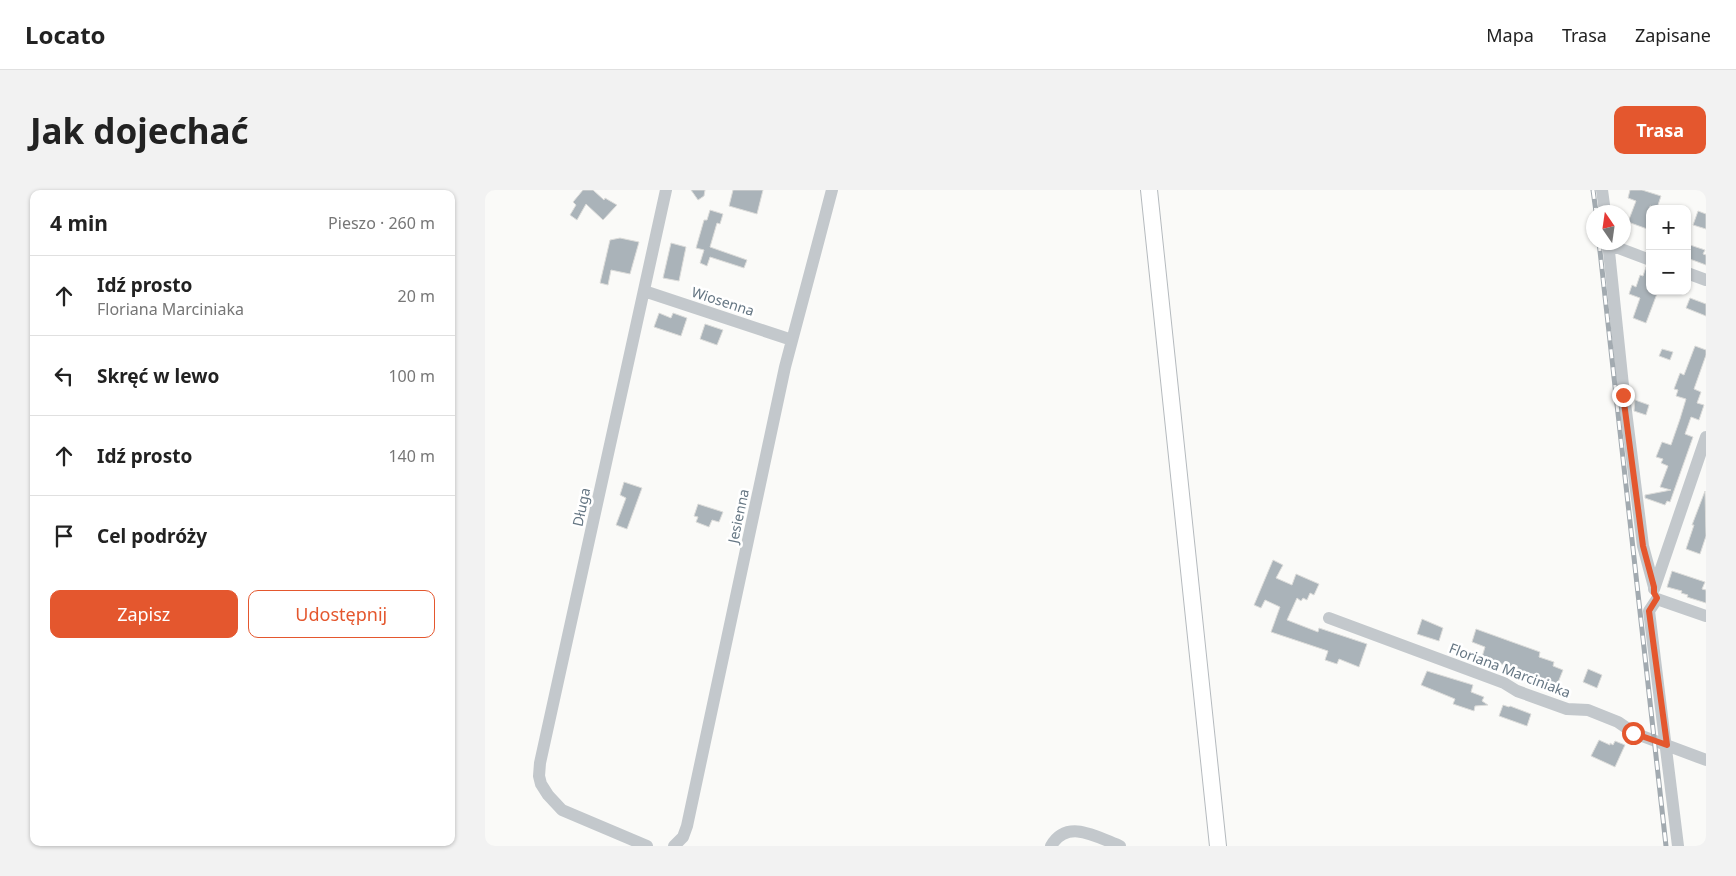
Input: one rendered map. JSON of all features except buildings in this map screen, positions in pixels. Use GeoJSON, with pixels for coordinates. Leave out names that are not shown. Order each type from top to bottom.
{"type":"FeatureCollection","features":[{"type":"Feature","properties":{"kind":"main road"},"geometry":{"type":"LineString","coordinates":[[1149,190],[1218,846]]}},
{"type":"Feature","properties":{"kind":"street","name":"Długa"},"geometry":{"type":"LineString","coordinates":[[647,846],[562,810],[548,795],[541,784],[539,776],[540,763],[666,190]]}},
{"type":"Feature","properties":{"kind":"street","name":"Jesienna"},"geometry":{"type":"LineString","coordinates":[[674,846],[683,837],[687,826],[792,340],[832,190]]}},
{"type":"Feature","properties":{"kind":"street"},"geometry":{"type":"LineString","coordinates":[[1603,190],[1604,205]]}},
{"type":"Feature","properties":{"kind":"street"},"geometry":{"type":"LineString","coordinates":[[1609,250],[1623,395],[1643,546],[1656,593],[1706,616]]}},
{"type":"Feature","properties":{"kind":"street"},"geometry":{"type":"LineString","coordinates":[[1625,250],[1646,258]]}},
{"type":"Feature","properties":{"kind":"street"},"geometry":{"type":"LineString","coordinates":[[1691,274],[1706,280]]}},
{"type":"Feature","properties":{"kind":"street","name":"Wiosenna"},"geometry":{"type":"LineString","coordinates":[[644,290],[792,340]]}},
{"type":"Feature","properties":{"kind":"street"},"geometry":{"type":"LineString","coordinates":[[1678,846],[1649,611],[1705,441]]}},
{"type":"Feature","properties":{"kind":"street","name":"Floriana Marciniaka"},"geometry":{"type":"LineString","coordinates":[[1329,618],[1504,683],[1517,691],[1567,709],[1588,710],[1618,722],[1633,733],[1706,760]]}},
{"type":"Feature","properties":{"kind":"street"},"geometry":{"type":"LineString","coordinates":[[1051,846],[1055,838],[1062,833],[1075,830],[1120,846]]}},
{"type":"Feature","properties":{"kind":"railway"},"geometry":{"type":"LineString","coordinates":[[1593,190],[1595,205]]}},
{"type":"Feature","properties":{"kind":"railway"},"geometry":{"type":"LineString","coordinates":[[1600,250],[1666,846]]}},
{"type":"Feature","properties":{"kind":"route"},"geometry":{"type":"LineString","coordinates":[[1623,395],[1643,546],[1654,593],[1657,598],[1649,611],[1667,745],[1633,733]]}}]}
